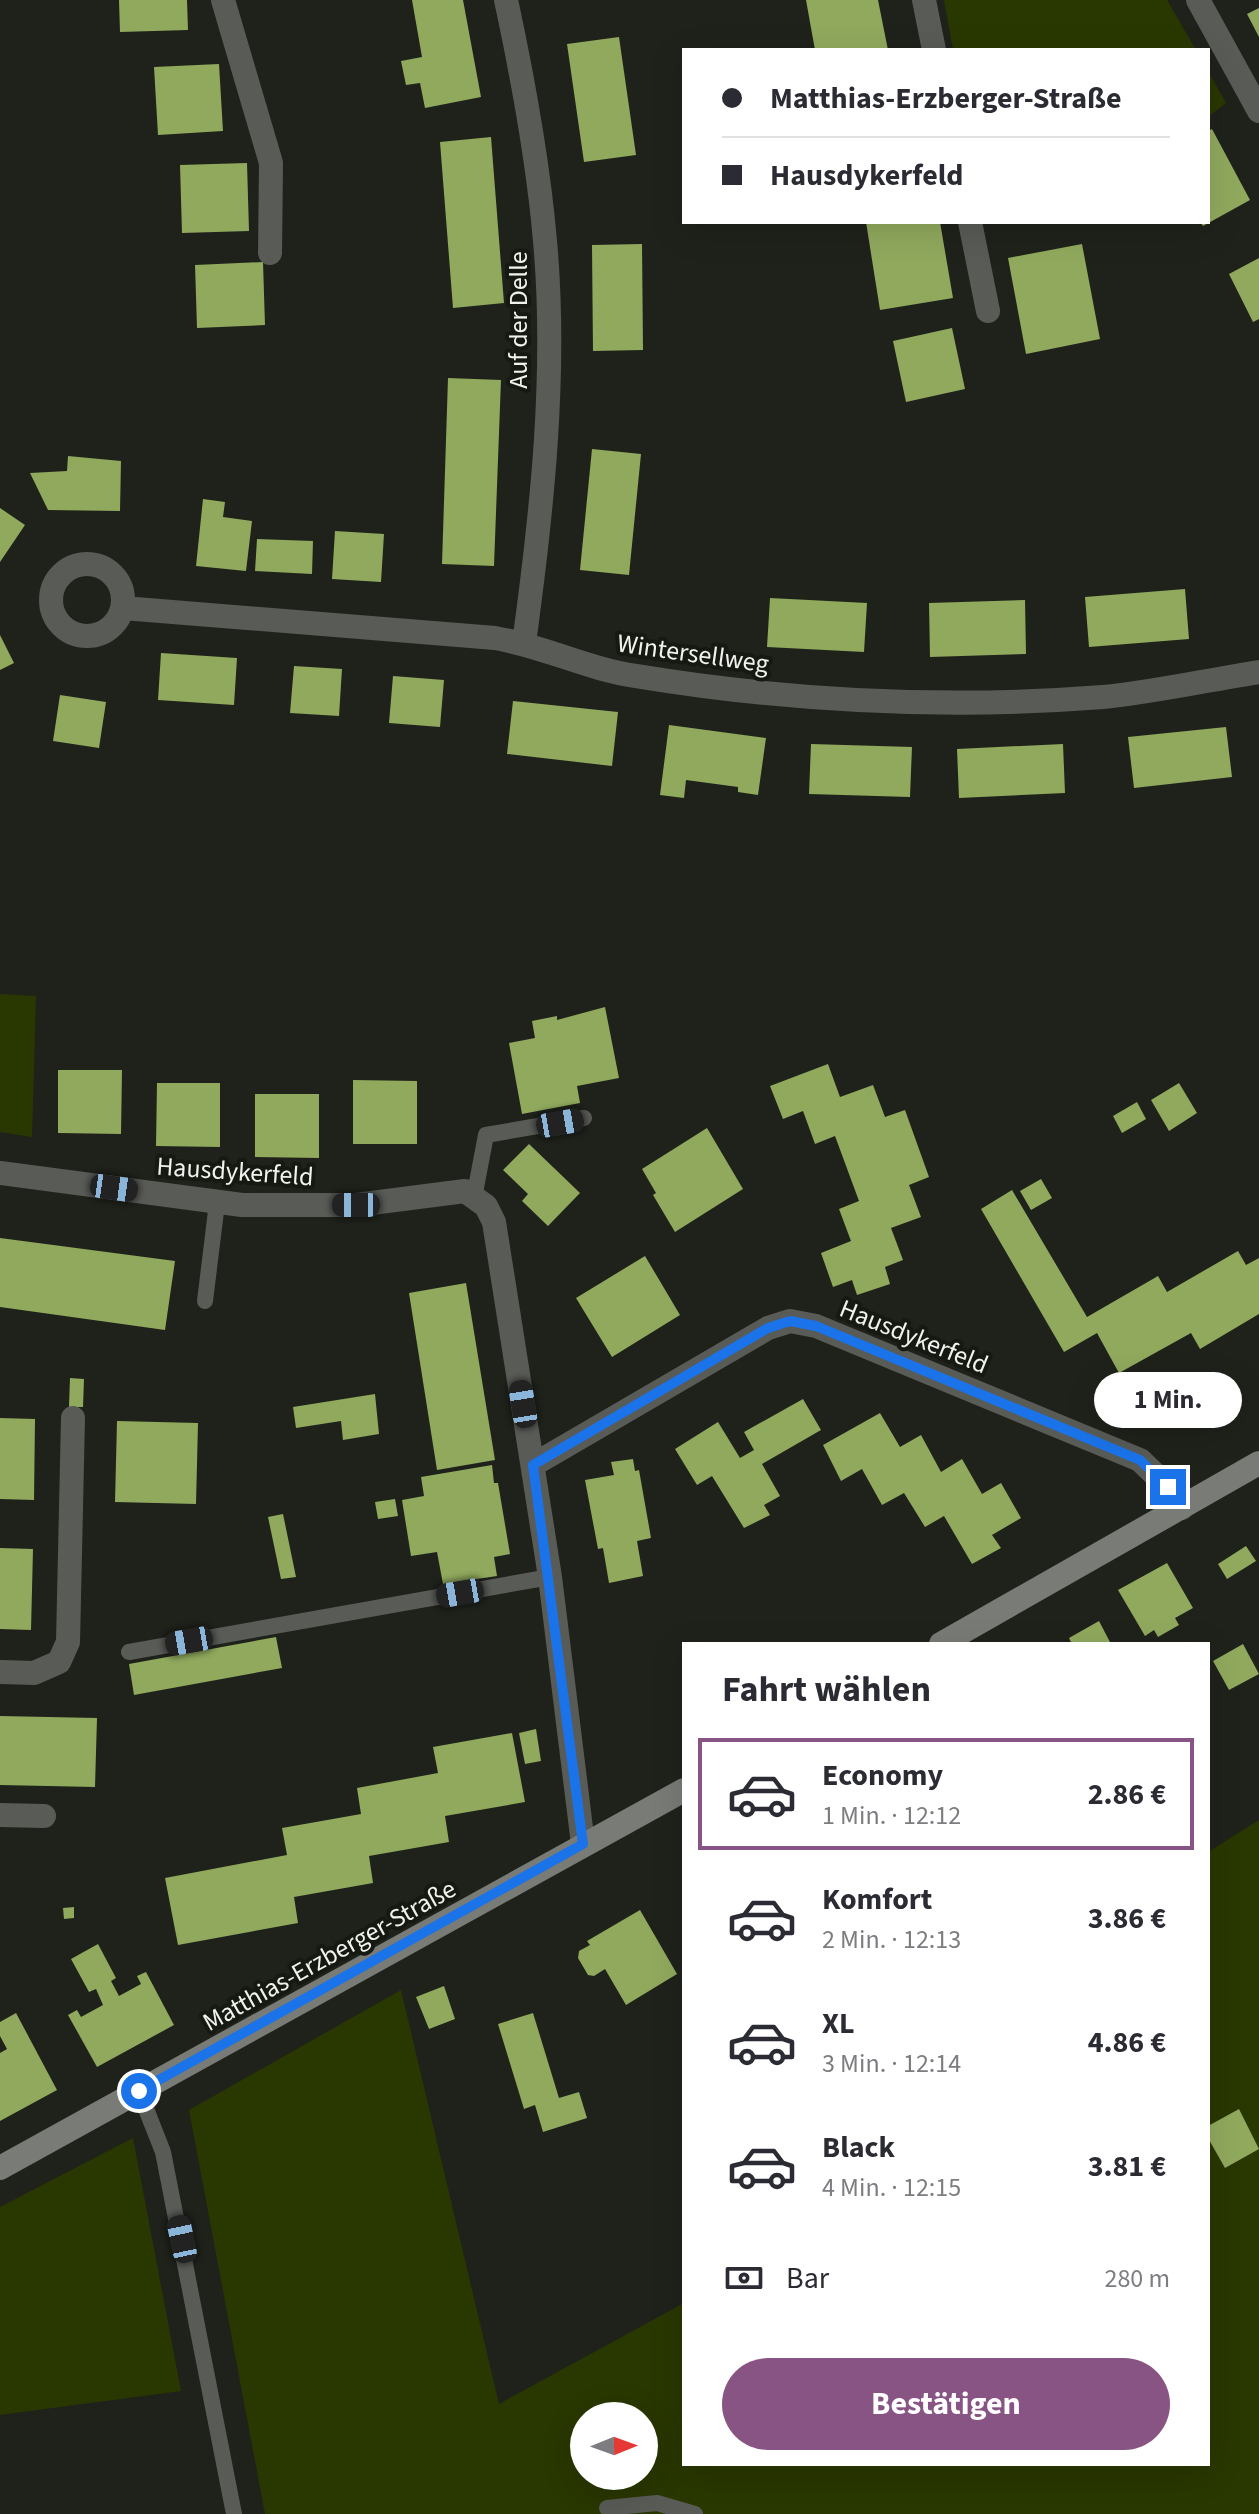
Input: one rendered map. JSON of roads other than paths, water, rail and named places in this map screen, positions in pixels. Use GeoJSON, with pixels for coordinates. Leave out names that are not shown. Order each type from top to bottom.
{"type":"FeatureCollection","features":[{"type":"Feature","properties":{"kind":"street"},"geometry":{"type":"LineString","coordinates":[[223,0],[271,163],[270,253]]}},
{"type":"Feature","properties":{"kind":"street","name":"Auf der Delle"},"geometry":{"type":"LineString","coordinates":[[506,0],[536,160],[546,242],[549,321],[537,529],[524,643]]}},
{"type":"Feature","properties":{"kind":"street"},"geometry":{"type":"LineString","coordinates":[[924,0],[934,48]]}},
{"type":"Feature","properties":{"kind":"street"},"geometry":{"type":"LineString","coordinates":[[1203,9],[1259,111]]}},
{"type":"Feature","properties":{"kind":"street"},"geometry":{"type":"LineString","coordinates":[[970,224],[988,311]]}},
{"type":"Feature","properties":{"kind":"street","name":"Wintersellweg"},"geometry":{"type":"LineString","coordinates":[[123,608],[524,643],[632,676],[827,699],[949,701],[1104,697],[1259,672]]}},
{"type":"Feature","properties":{"kind":"street","name":"Hausdykerfeld"},"geometry":{"type":"LineString","coordinates":[[0,1173],[217,1203],[356,1205],[465,1191],[474,1198]]}},
{"type":"Feature","properties":{"kind":"street"},"geometry":{"type":"LineString","coordinates":[[474,1198],[486,1206],[494,1222],[550,1577],[583,1844]]}},
{"type":"Feature","properties":{"kind":"street","name":"Hausdykerfeld"},"geometry":{"type":"LineString","coordinates":[[533,1465],[768,1328],[790,1321],[816,1326],[1140,1460],[1168,1487],[1182,1508]]}},
{"type":"Feature","properties":{"kind":"street"},"geometry":{"type":"LineString","coordinates":[[0,1672],[34,1673],[47,1668],[59,1662],[68,1642],[73,1418]]}},
{"type":"Feature","properties":{"kind":"street"},"geometry":{"type":"LineString","coordinates":[[945,1642],[1259,1463]]}},
{"type":"Feature","properties":{"kind":"street","name":"Matthias-Erzberger-Straße"},"geometry":{"type":"LineString","coordinates":[[0,2168],[682,1791]]}},
{"type":"Feature","properties":{"kind":"street"},"geometry":{"type":"LineString","coordinates":[[0,1815],[44,1816]]}},
{"type":"Feature","properties":{"kind":"lane"},"geometry":{"type":"LineString","coordinates":[[474,1198],[486,1135],[584,1118]]}},
{"type":"Feature","properties":{"kind":"lane"},"geometry":{"type":"LineString","coordinates":[[205,1301],[217,1203]]}},
{"type":"Feature","properties":{"kind":"lane"},"geometry":{"type":"LineString","coordinates":[[129,1652],[550,1577]]}},
{"type":"Feature","properties":{"kind":"lane"},"geometry":{"type":"LineString","coordinates":[[139,2091],[163,2152],[234,2514]]}},
{"type":"Feature","properties":{"kind":"lane"},"geometry":{"type":"LineString","coordinates":[[607,2508],[657,2503],[695,2514]]}}]}
